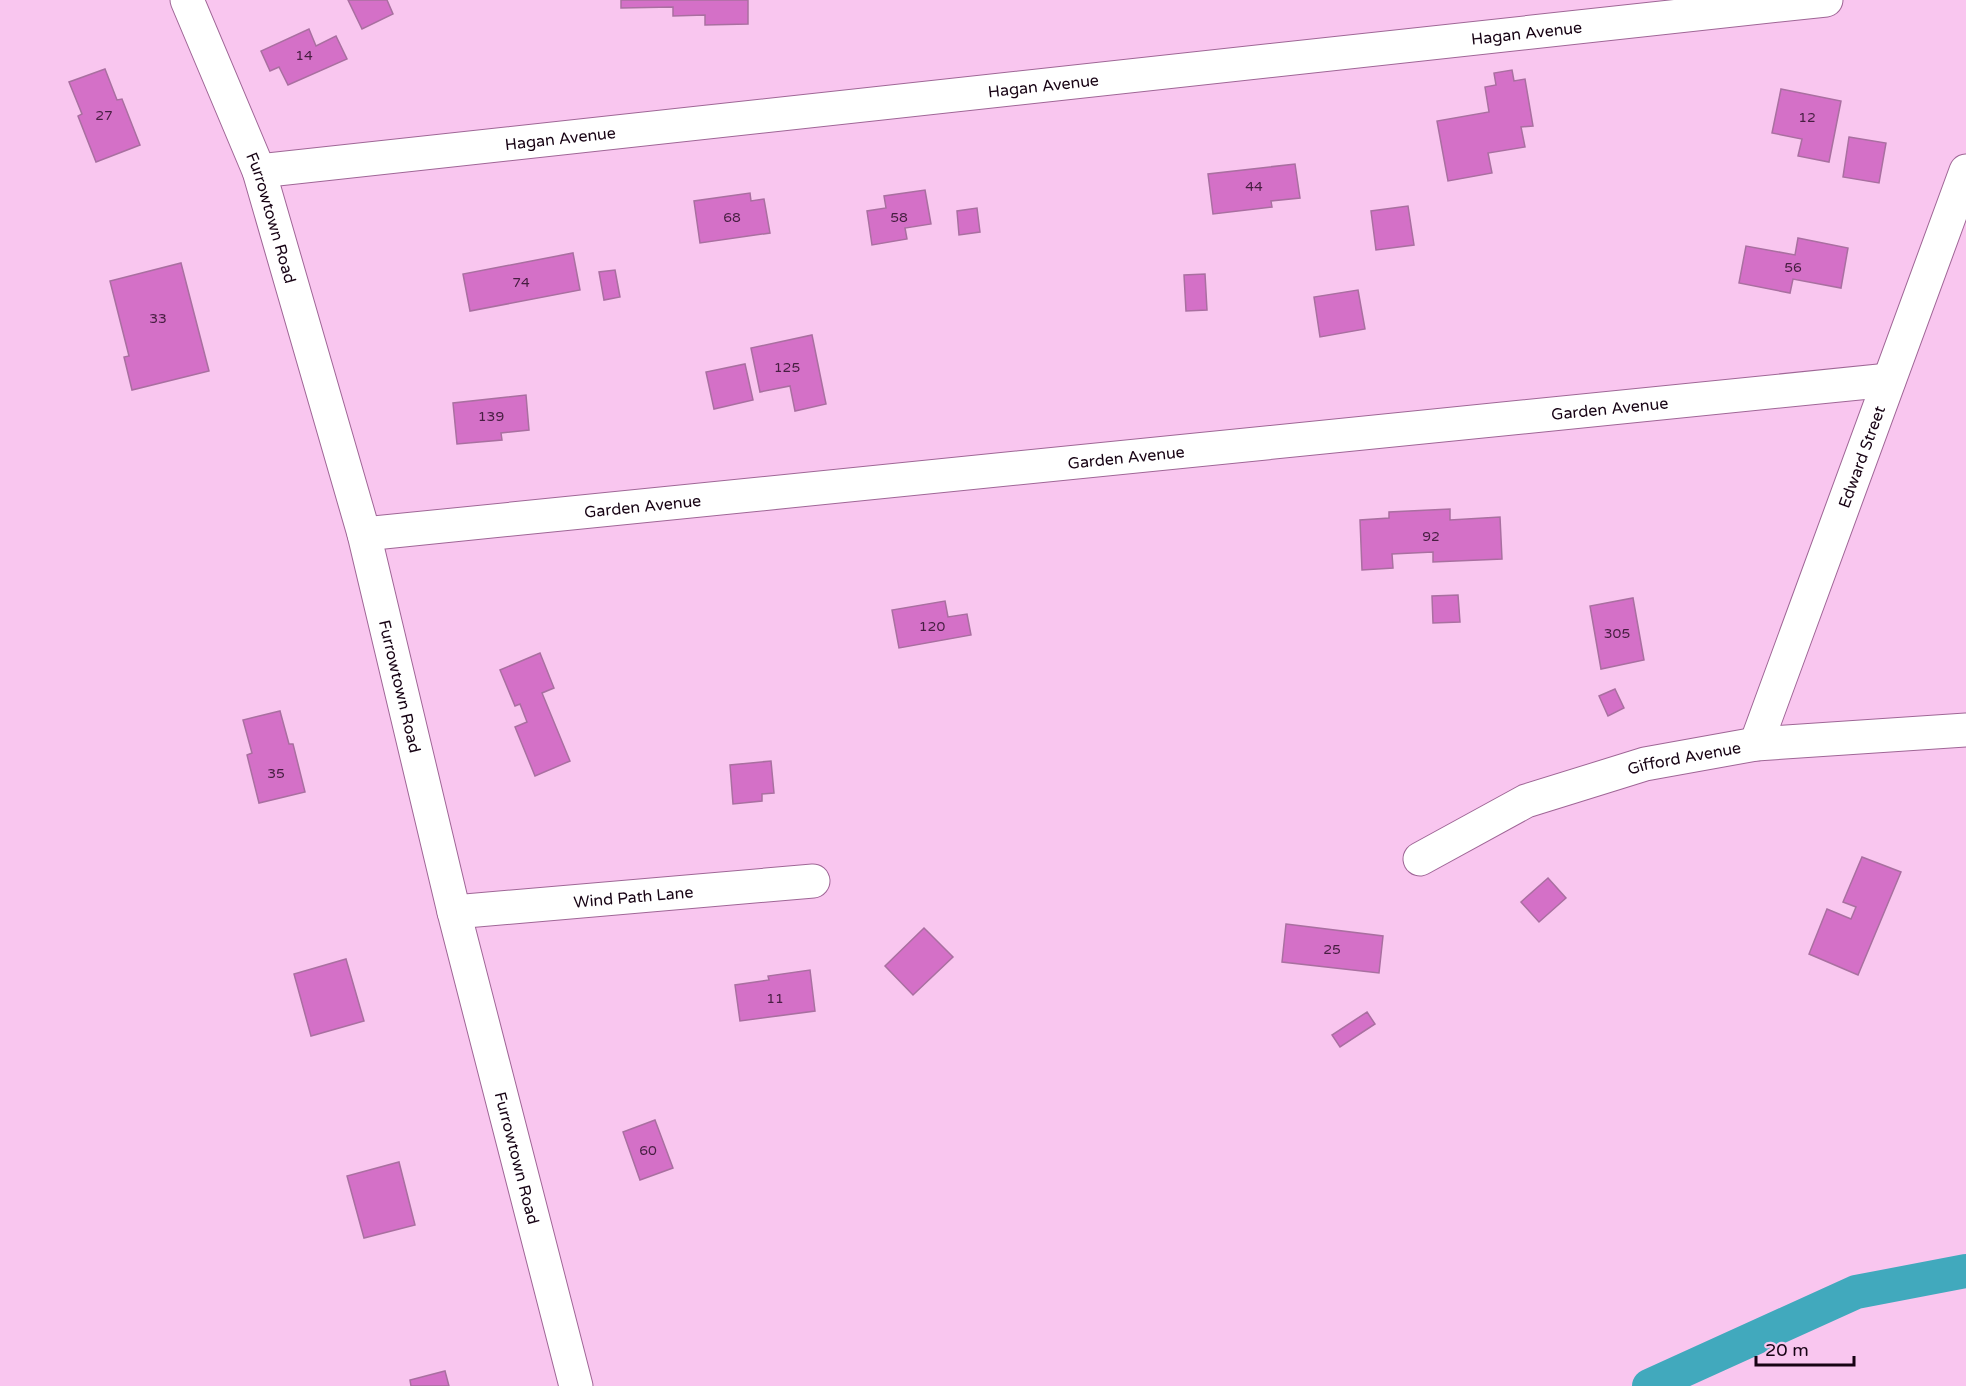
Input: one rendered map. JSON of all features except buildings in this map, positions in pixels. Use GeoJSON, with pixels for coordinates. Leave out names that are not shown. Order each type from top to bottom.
{"type":"FeatureCollection","features":[{"type":"Feature","properties":{"kind":"street","name":"Furrowtown Road"},"geometry":{"type":"LineString","coordinates":[[187,0],[259,171],[364,534],[454,912],[576,1386]]}},
{"type":"Feature","properties":{"kind":"street","name":"Hagan Avenue"},"geometry":{"type":"LineString","coordinates":[[259,171],[1826,0]]}},
{"type":"Feature","properties":{"kind":"street","name":"Edward Street"},"geometry":{"type":"LineString","coordinates":[[1756,744],[1966,171]]}},
{"type":"Feature","properties":{"kind":"street","name":"Garden Avenue"},"geometry":{"type":"LineString","coordinates":[[364,534],[1889,380]]}},
{"type":"Feature","properties":{"kind":"street","name":"Gifford Avenue"},"geometry":{"type":"LineString","coordinates":[[1420,859],[1526,801],[1645,764],[1756,744],[1966,730]]}},
{"type":"Feature","properties":{"kind":"street","name":"Wind Path Lane"},"geometry":{"type":"LineString","coordinates":[[454,912],[813,881]]}},
{"type":"Feature","properties":{"kind":"waterway"},"geometry":{"type":"LineString","coordinates":[[1649,1386],[1856,1292],[1966,1271]]}}]}
